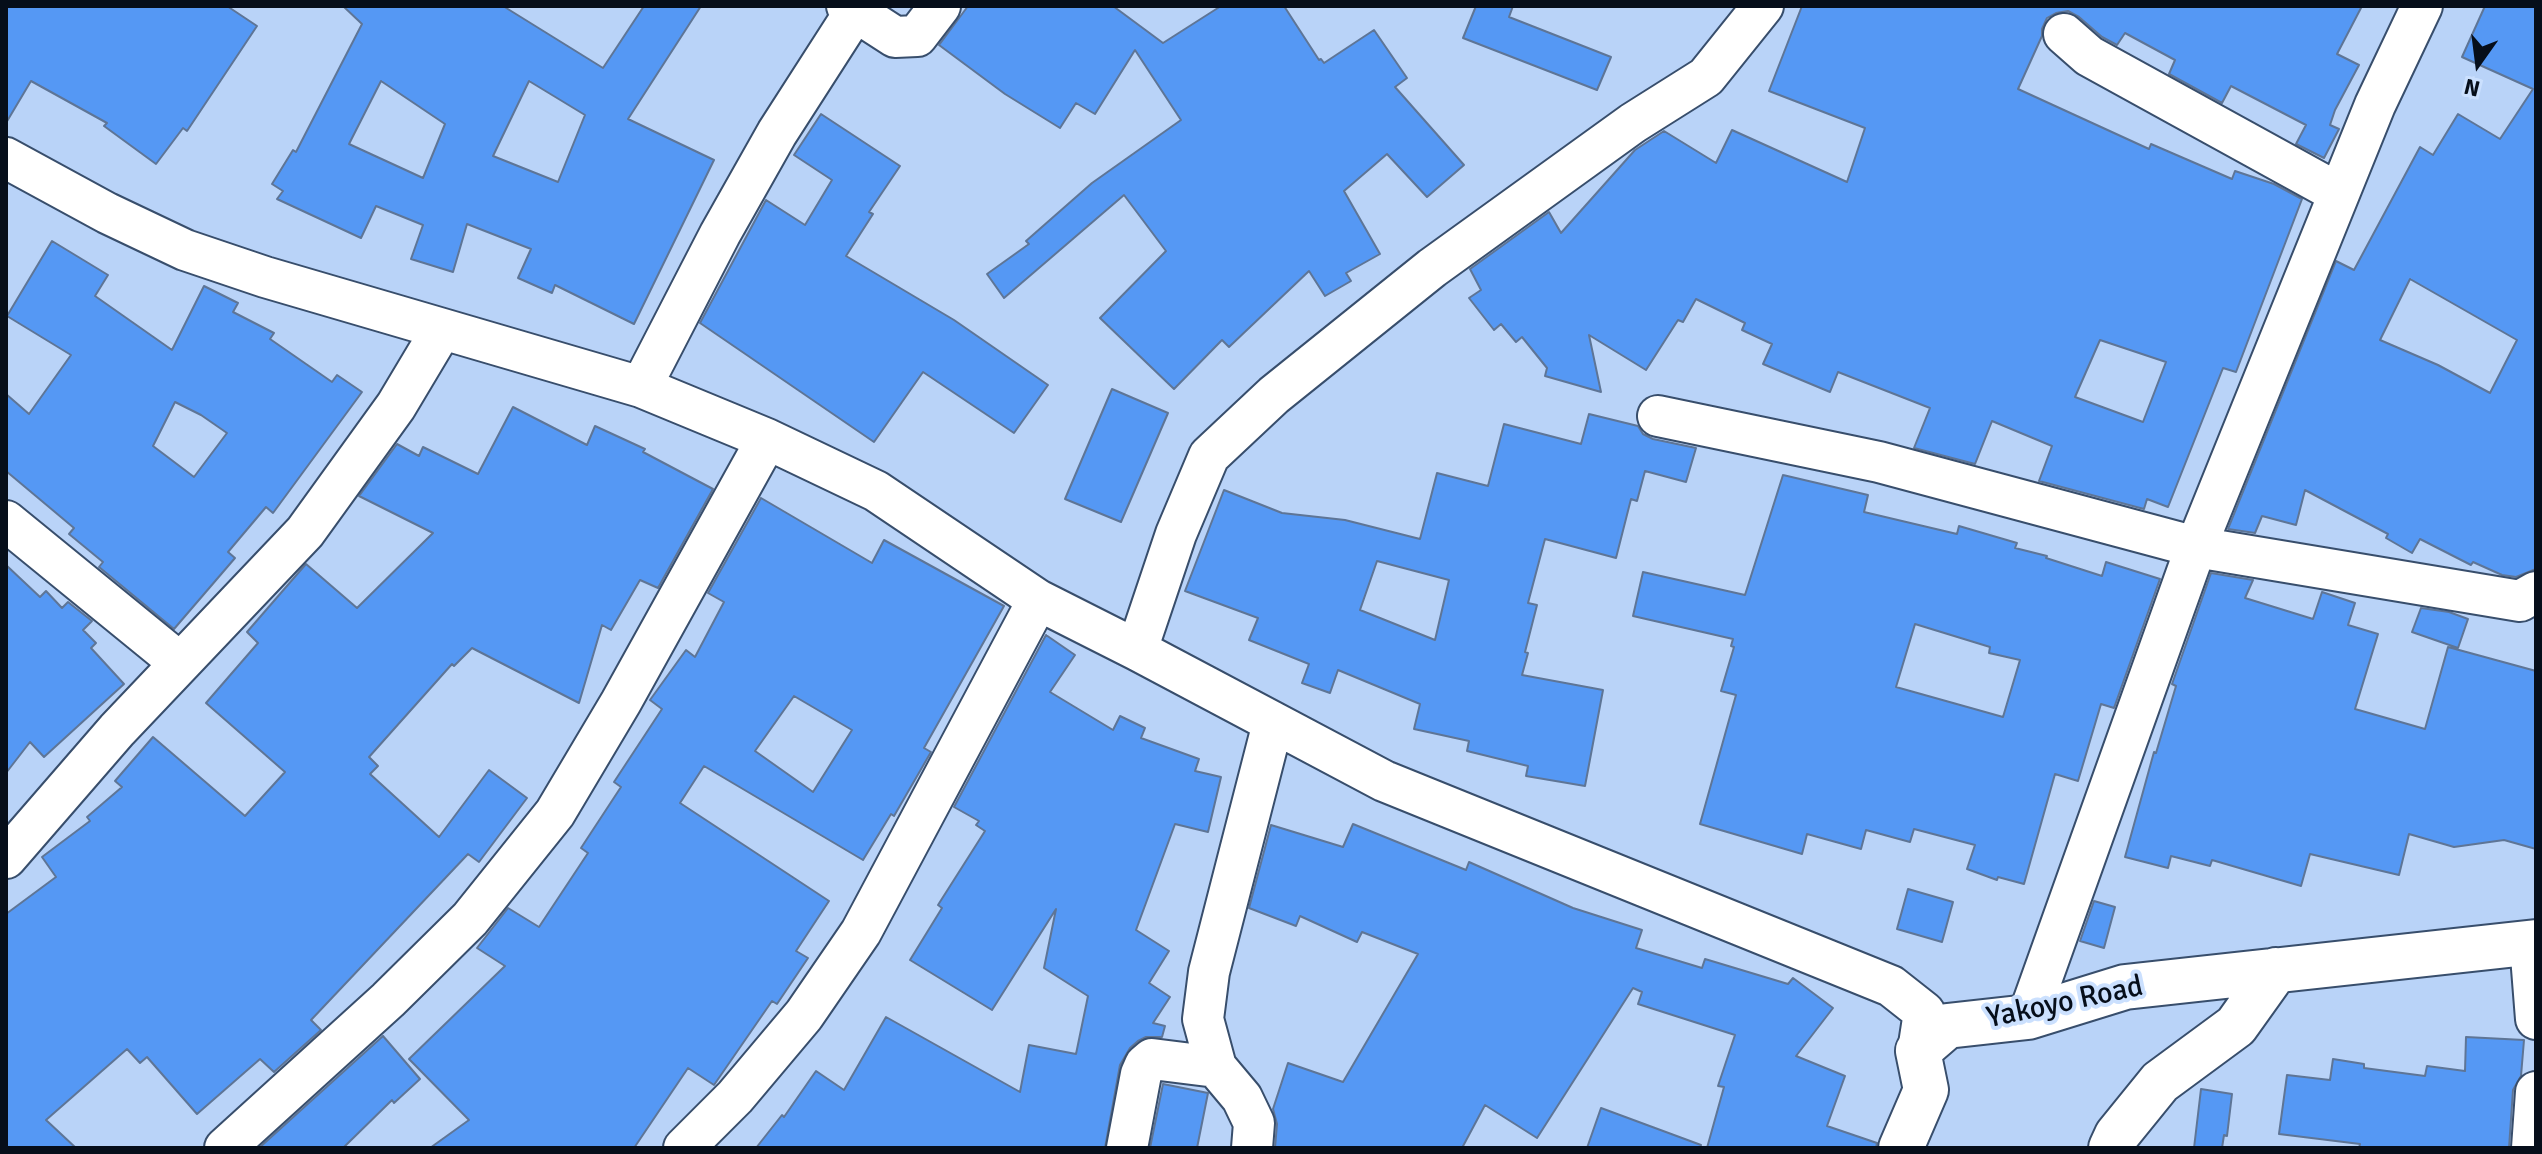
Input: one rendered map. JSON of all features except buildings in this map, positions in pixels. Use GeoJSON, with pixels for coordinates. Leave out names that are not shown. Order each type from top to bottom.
{"type":"FeatureCollection","features":[{"type":"Feature","properties":{"kind":"main road","name":"Yakoyo Road"},"geometry":{"type":"LineString","coordinates":[[1918,1051],[1947,1026],[2028,1017],[2125,987],[2533,942]]}},
{"type":"Feature","properties":{"kind":"main road"},"geometry":{"type":"LineString","coordinates":[[2111,1148],[2117,1135],[2160,1082],[2236,1026],[2276,970]]}},
{"type":"Feature","properties":{"kind":"main road"},"geometry":{"type":"LineString","coordinates":[[1901,1148],[1926,1090],[1918,1051]]}},
{"type":"Feature","properties":{"kind":"street"},"geometry":{"type":"LineString","coordinates":[[641,387],[720,234],[851,8],[895,37],[917,36],[940,6]]}},
{"type":"Feature","properties":{"kind":"street"},"geometry":{"type":"LineString","coordinates":[[1137,650],[1176,534],[1209,456],[1274,395],[1432,268],[1633,123],[1706,77],[1763,6]]}},
{"type":"Feature","properties":{"kind":"street"},"geometry":{"type":"LineString","coordinates":[[2028,1017],[2196,547],[2338,193],[2422,6]]}},
{"type":"Feature","properties":{"kind":"street"},"geometry":{"type":"LineString","coordinates":[[2064,34],[2089,56],[2338,193]]}},
{"type":"Feature","properties":{"kind":"street"},"geometry":{"type":"LineString","coordinates":[[6,158],[107,213],[185,250],[265,277],[641,387],[767,439],[876,491],[1038,600],[1384,781],[1891,986],[1924,1012],[1918,1051]]}},
{"type":"Feature","properties":{"kind":"street"},"geometry":{"type":"LineString","coordinates":[[6,858],[180,663],[305,532],[396,406],[442,329]]}},
{"type":"Feature","properties":{"kind":"street"},"geometry":{"type":"LineString","coordinates":[[1658,416],[1879,462],[2196,547],[2520,601],[2536,592]]}},
{"type":"Feature","properties":{"kind":"street"},"geometry":{"type":"LineString","coordinates":[[225,1148],[388,1000],[470,919],[555,813],[621,702],[767,439]]}},
{"type":"Feature","properties":{"kind":"street"},"geometry":{"type":"LineString","coordinates":[[6,521],[180,663]]}},
{"type":"Feature","properties":{"kind":"street"},"geometry":{"type":"LineString","coordinates":[[684,1148],[735,1097],[804,1015],[861,932],[1038,600]]}},
{"type":"Feature","properties":{"kind":"street"},"geometry":{"type":"LineString","coordinates":[[1252,1148],[1254,1123],[1242,1098],[1216,1067],[1203,1019],[1209,972],[1273,723]]}},
{"type":"Feature","properties":{"kind":"street"},"geometry":{"type":"LineString","coordinates":[[2533,942],[2536,1019]]}},
{"type":"Feature","properties":{"kind":"street"},"geometry":{"type":"LineString","coordinates":[[1127,1148],[1145,1065],[1152,1059],[1216,1067]]}},
{"type":"Feature","properties":{"kind":"street"},"geometry":{"type":"LineString","coordinates":[[2532,1148],[2536,1092]]}}]}
